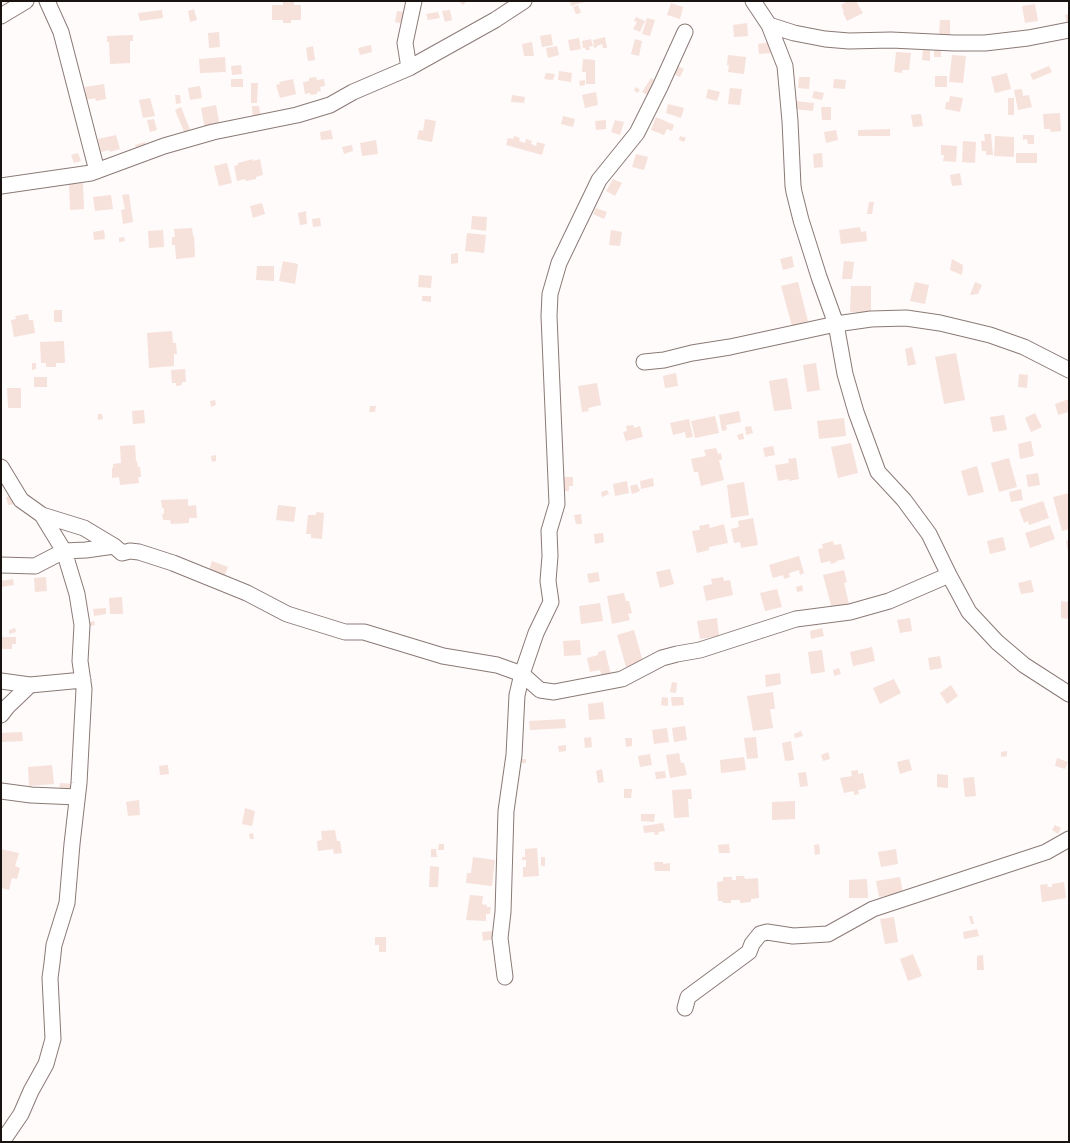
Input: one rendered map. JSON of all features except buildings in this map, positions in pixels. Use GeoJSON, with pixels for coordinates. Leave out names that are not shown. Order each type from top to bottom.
{"type":"FeatureCollection","features":[{"type":"Feature","properties":{"kind":"street"},"geometry":{"type":"LineString","coordinates":[[1,16],[26,1]]}},
{"type":"Feature","properties":{"kind":"street"},"geometry":{"type":"LineString","coordinates":[[47,1],[61,32],[97,171]]}},
{"type":"Feature","properties":{"kind":"street"},"geometry":{"type":"LineString","coordinates":[[409,68],[405,42],[414,1]]}},
{"type":"Feature","properties":{"kind":"street"},"geometry":{"type":"LineString","coordinates":[[1,186],[21,182],[80,175],[97,171],[164,146],[213,132],[297,115],[330,105],[353,92],[409,68],[495,20],[524,1]]}},
{"type":"Feature","properties":{"kind":"street"},"geometry":{"type":"LineString","coordinates":[[753,1],[769,25],[785,66],[794,192],[819,277],[836,324],[845,374],[856,412],[878,472],[904,500],[922,523],[929,534],[948,575],[969,612],[996,642],[1024,665],[1069,694]]}},
{"type":"Feature","properties":{"kind":"street"},"geometry":{"type":"LineString","coordinates":[[769,25],[794,33],[825,39],[848,41],[891,40],[954,44],[985,43],[1021,39],[1069,30]]}},
{"type":"Feature","properties":{"kind":"street"},"geometry":{"type":"LineString","coordinates":[[505,977],[500,938],[503,912],[506,811],[514,755],[517,695],[522,674],[536,633],[551,602],[548,581],[550,556],[549,531],[557,504],[549,316],[550,294],[559,263],[599,180],[637,133],[685,32]]}},
{"type":"Feature","properties":{"kind":"street"},"geometry":{"type":"LineString","coordinates":[[644,362],[664,360],[836,324],[906,318],[940,323],[990,335],[1024,347],[1069,370]]}},
{"type":"Feature","properties":{"kind":"street"},"geometry":{"type":"LineString","coordinates":[[1,467],[21,500],[42,515],[84,528],[114,546],[122,553],[130,551],[139,552],[174,562],[247,593],[287,614],[317,624],[345,632],[364,632],[443,656],[497,665],[522,674],[540,690],[554,692],[622,679],[668,656],[700,650],[796,619],[850,612],[889,601],[948,575]]}},
{"type":"Feature","properties":{"kind":"street"},"geometry":{"type":"LineString","coordinates":[[2,1142],[21,1114],[31,1091],[46,1064],[53,1039],[50,978],[54,945],[67,903],[82,732],[84,689],[80,661],[82,625],[77,594],[64,551],[42,515]]}},
{"type":"Feature","properties":{"kind":"street"},"geometry":{"type":"LineString","coordinates":[[1,565],[35,566],[64,551],[114,546]]}},
{"type":"Feature","properties":{"kind":"street"},"geometry":{"type":"LineString","coordinates":[[1,681],[30,685],[83,680]]}},
{"type":"Feature","properties":{"kind":"street"},"geometry":{"type":"LineString","coordinates":[[1,715],[8,706],[30,685]]}},
{"type":"Feature","properties":{"kind":"street"},"geometry":{"type":"LineString","coordinates":[[1,791],[30,795],[77,797]]}},
{"type":"Feature","properties":{"kind":"street"},"geometry":{"type":"LineString","coordinates":[[685,1008],[688,997],[749,952],[752,944],[760,934],[767,932],[793,936],[828,934],[873,909],[1046,852],[1069,839]]}}]}
